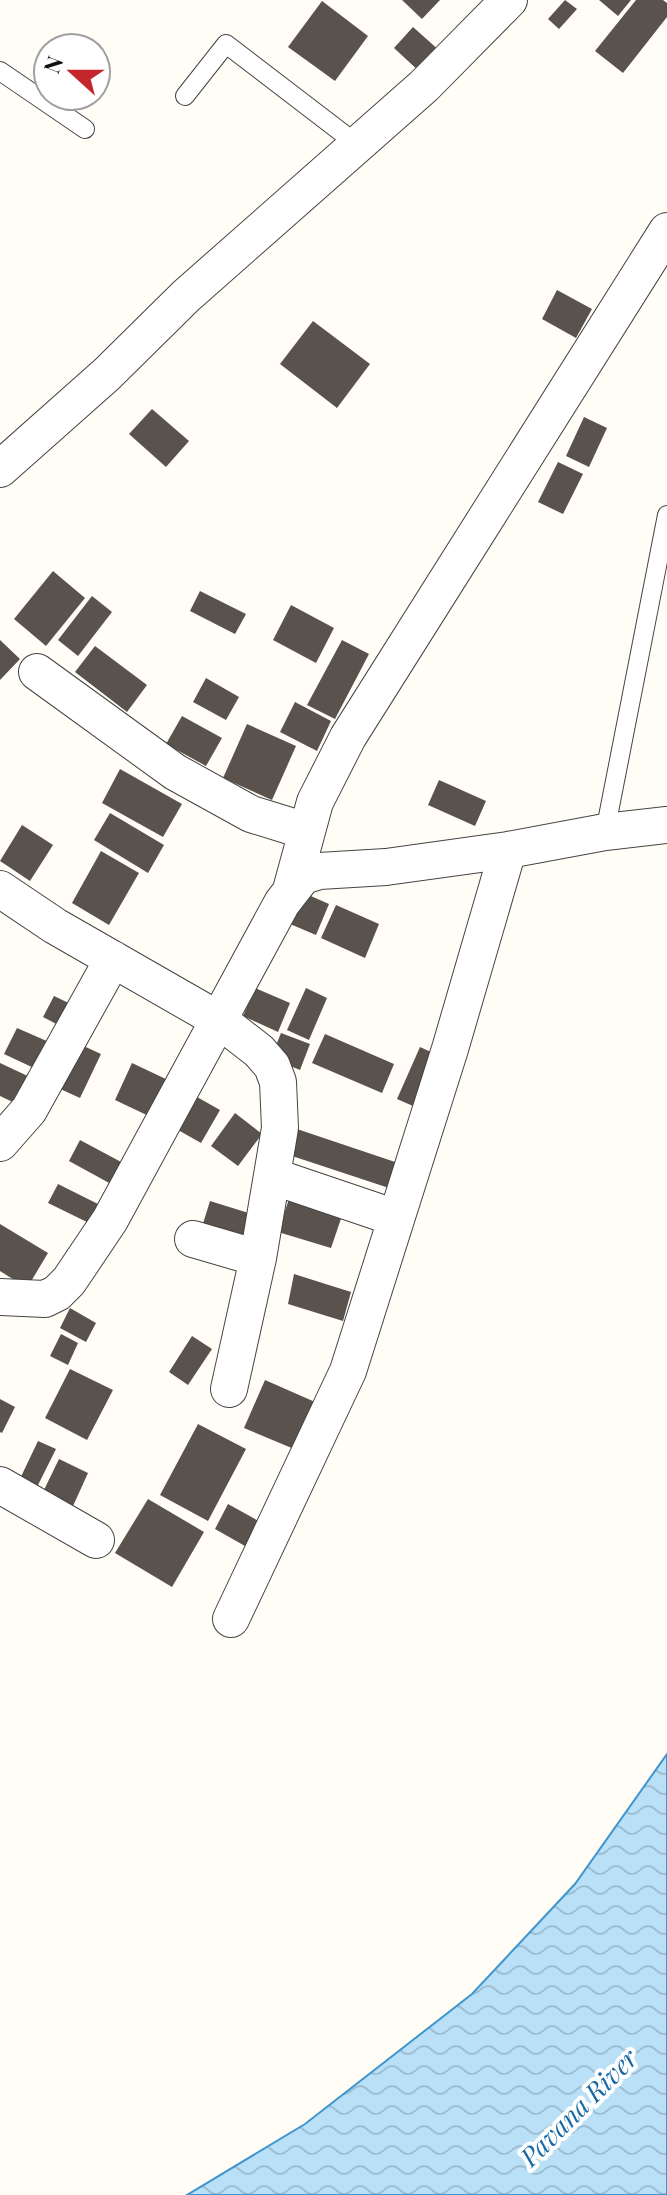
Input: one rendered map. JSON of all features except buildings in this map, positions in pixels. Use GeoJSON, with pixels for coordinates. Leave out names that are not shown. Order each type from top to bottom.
{"type":"FeatureCollection","features":[{"type":"Feature","properties":{"kind":"street"},"geometry":{"type":"LineString","coordinates":[[0,468],[107,374],[186,296],[424,86],[509,0]]}},
{"type":"Feature","properties":{"kind":"street"},"geometry":{"type":"LineString","coordinates":[[291,890],[315,802],[348,737],[667,231]]}},
{"type":"Feature","properties":{"kind":"street"},"geometry":{"type":"LineString","coordinates":[[37,672],[175,772],[251,814],[306,831]]}},
{"type":"Feature","properties":{"kind":"street"},"geometry":{"type":"LineString","coordinates":[[0,1297],[45,1299],[69,1281],[110,1220],[291,890],[303,876],[319,871],[386,867],[667,825]]}},
{"type":"Feature","properties":{"kind":"street"},"geometry":{"type":"LineString","coordinates":[[231,1619],[348,1371],[450,1049],[508,850]]}},
{"type":"Feature","properties":{"kind":"street"},"geometry":{"type":"LineString","coordinates":[[0,889],[55,926],[219,1020],[259,1051],[272,1066],[278,1082],[280,1128],[258,1258],[229,1389]]}},
{"type":"Feature","properties":{"kind":"street"},"geometry":{"type":"LineString","coordinates":[[0,1143],[29,1110],[113,959]]}},
{"type":"Feature","properties":{"kind":"street"},"geometry":{"type":"LineString","coordinates":[[272,1176],[396,1218]]}},
{"type":"Feature","properties":{"kind":"street"},"geometry":{"type":"LineString","coordinates":[[193,1239],[258,1258]]}},
{"type":"Feature","properties":{"kind":"street"},"geometry":{"type":"LineString","coordinates":[[0,1485],[96,1540]]}},
{"type":"Feature","properties":{"kind":"lane"},"geometry":{"type":"LineString","coordinates":[[185,96],[226,44],[358,145]]}},
{"type":"Feature","properties":{"kind":"lane"},"geometry":{"type":"LineString","coordinates":[[0,71],[85,129]]}},
{"type":"Feature","properties":{"kind":"lane"},"geometry":{"type":"LineString","coordinates":[[605,832],[667,515]]}},
{"type":"Feature","properties":{"kind":"water","name":"Pavana River"},"geometry":{"type":"Polygon","coordinates":[[[667,1754],[667,2195],[187,2195],[305,2124],[472,1994],[575,1884],[667,1754]]]}}]}
